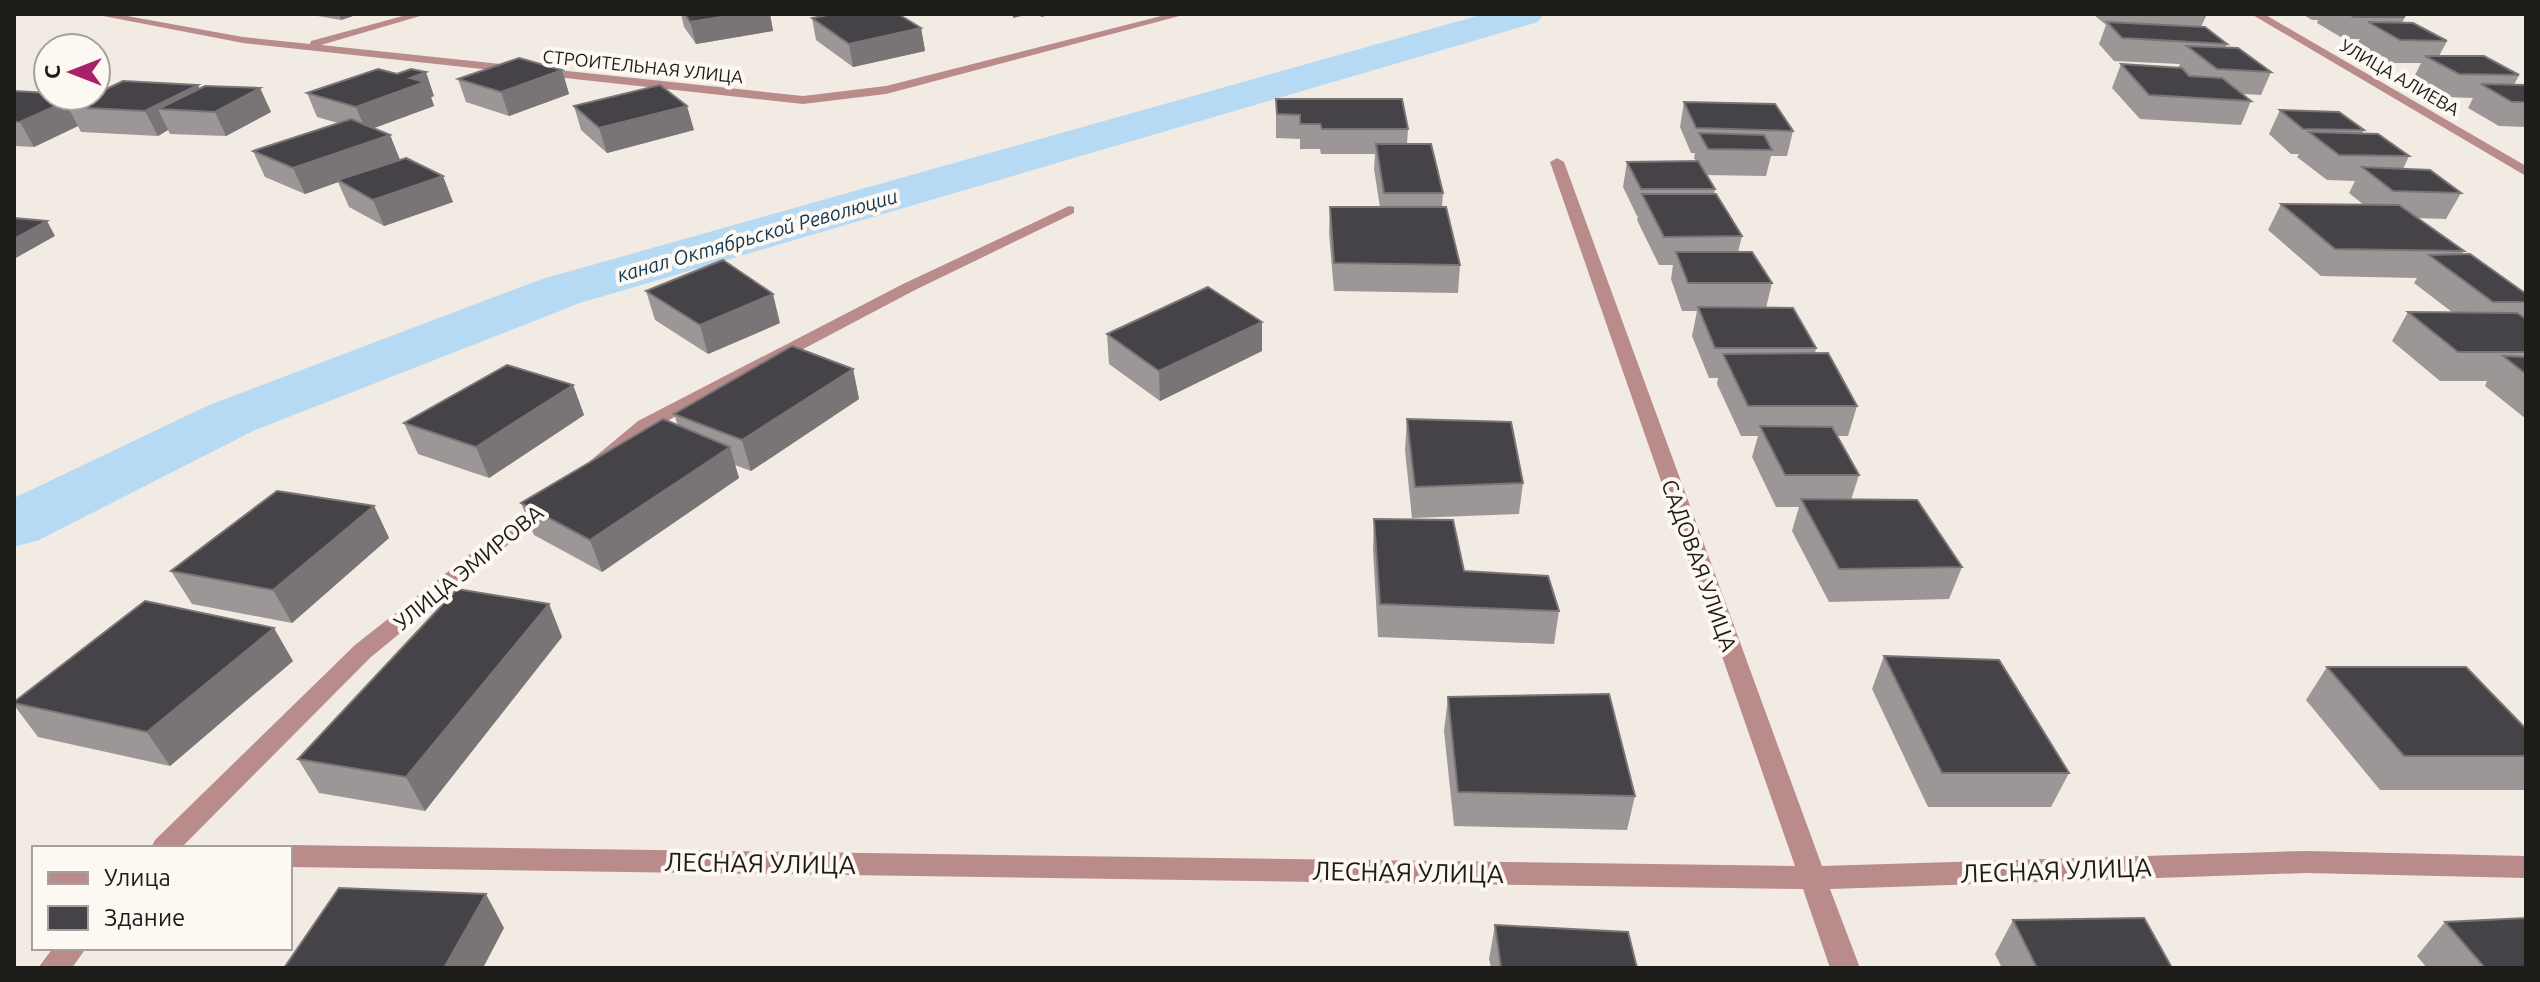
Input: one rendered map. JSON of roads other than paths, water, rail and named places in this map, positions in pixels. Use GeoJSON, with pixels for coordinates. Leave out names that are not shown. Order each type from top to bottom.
{"type":"FeatureCollection","features":[{"type":"Feature","properties":{"kind":"street","name":"СТРОИТЕЛЬНАЯ УЛИЦА"},"geometry":{"type":"LineString","coordinates":[[98,14],[304,47],[803,100],[886,90],[1182,14]]}},
{"type":"Feature","properties":{"kind":"street"},"geometry":{"type":"LineString","coordinates":[[304,47],[422,14]]}},
{"type":"Feature","properties":{"kind":"street","name":"УЛИЦА АЛИЕВА"},"geometry":{"type":"LineString","coordinates":[[2256,14],[2526,172]]}},
{"type":"Feature","properties":{"kind":"street","name":"САДОВАЯ УЛИЦА"},"geometry":{"type":"LineString","coordinates":[[1557,162],[1845,968]]}},
{"type":"Feature","properties":{"kind":"street"},"geometry":{"type":"LineString","coordinates":[[584,474],[645,425],[909,287],[1069,210]]}},
{"type":"Feature","properties":{"kind":"street","name":"УЛИЦА ЭМИРОВА"},"geometry":{"type":"LineString","coordinates":[[166,846],[363,651],[559,494]]}},
{"type":"Feature","properties":{"kind":"street","name":"ЛЕСНАЯ УЛИЦА"},"geometry":{"type":"LineString","coordinates":[[292,856],[1811,878],[2306,862],[2526,867]]}},
{"type":"Feature","properties":{"kind":"street"},"geometry":{"type":"LineString","coordinates":[[53,968],[70,950]]}},
{"type":"Feature","properties":{"kind":"waterway","name":"канал Октябрьской Революции"},"geometry":{"type":"LineString","coordinates":[[14,525],[231,418],[561,291],[1525,14]]}}]}
